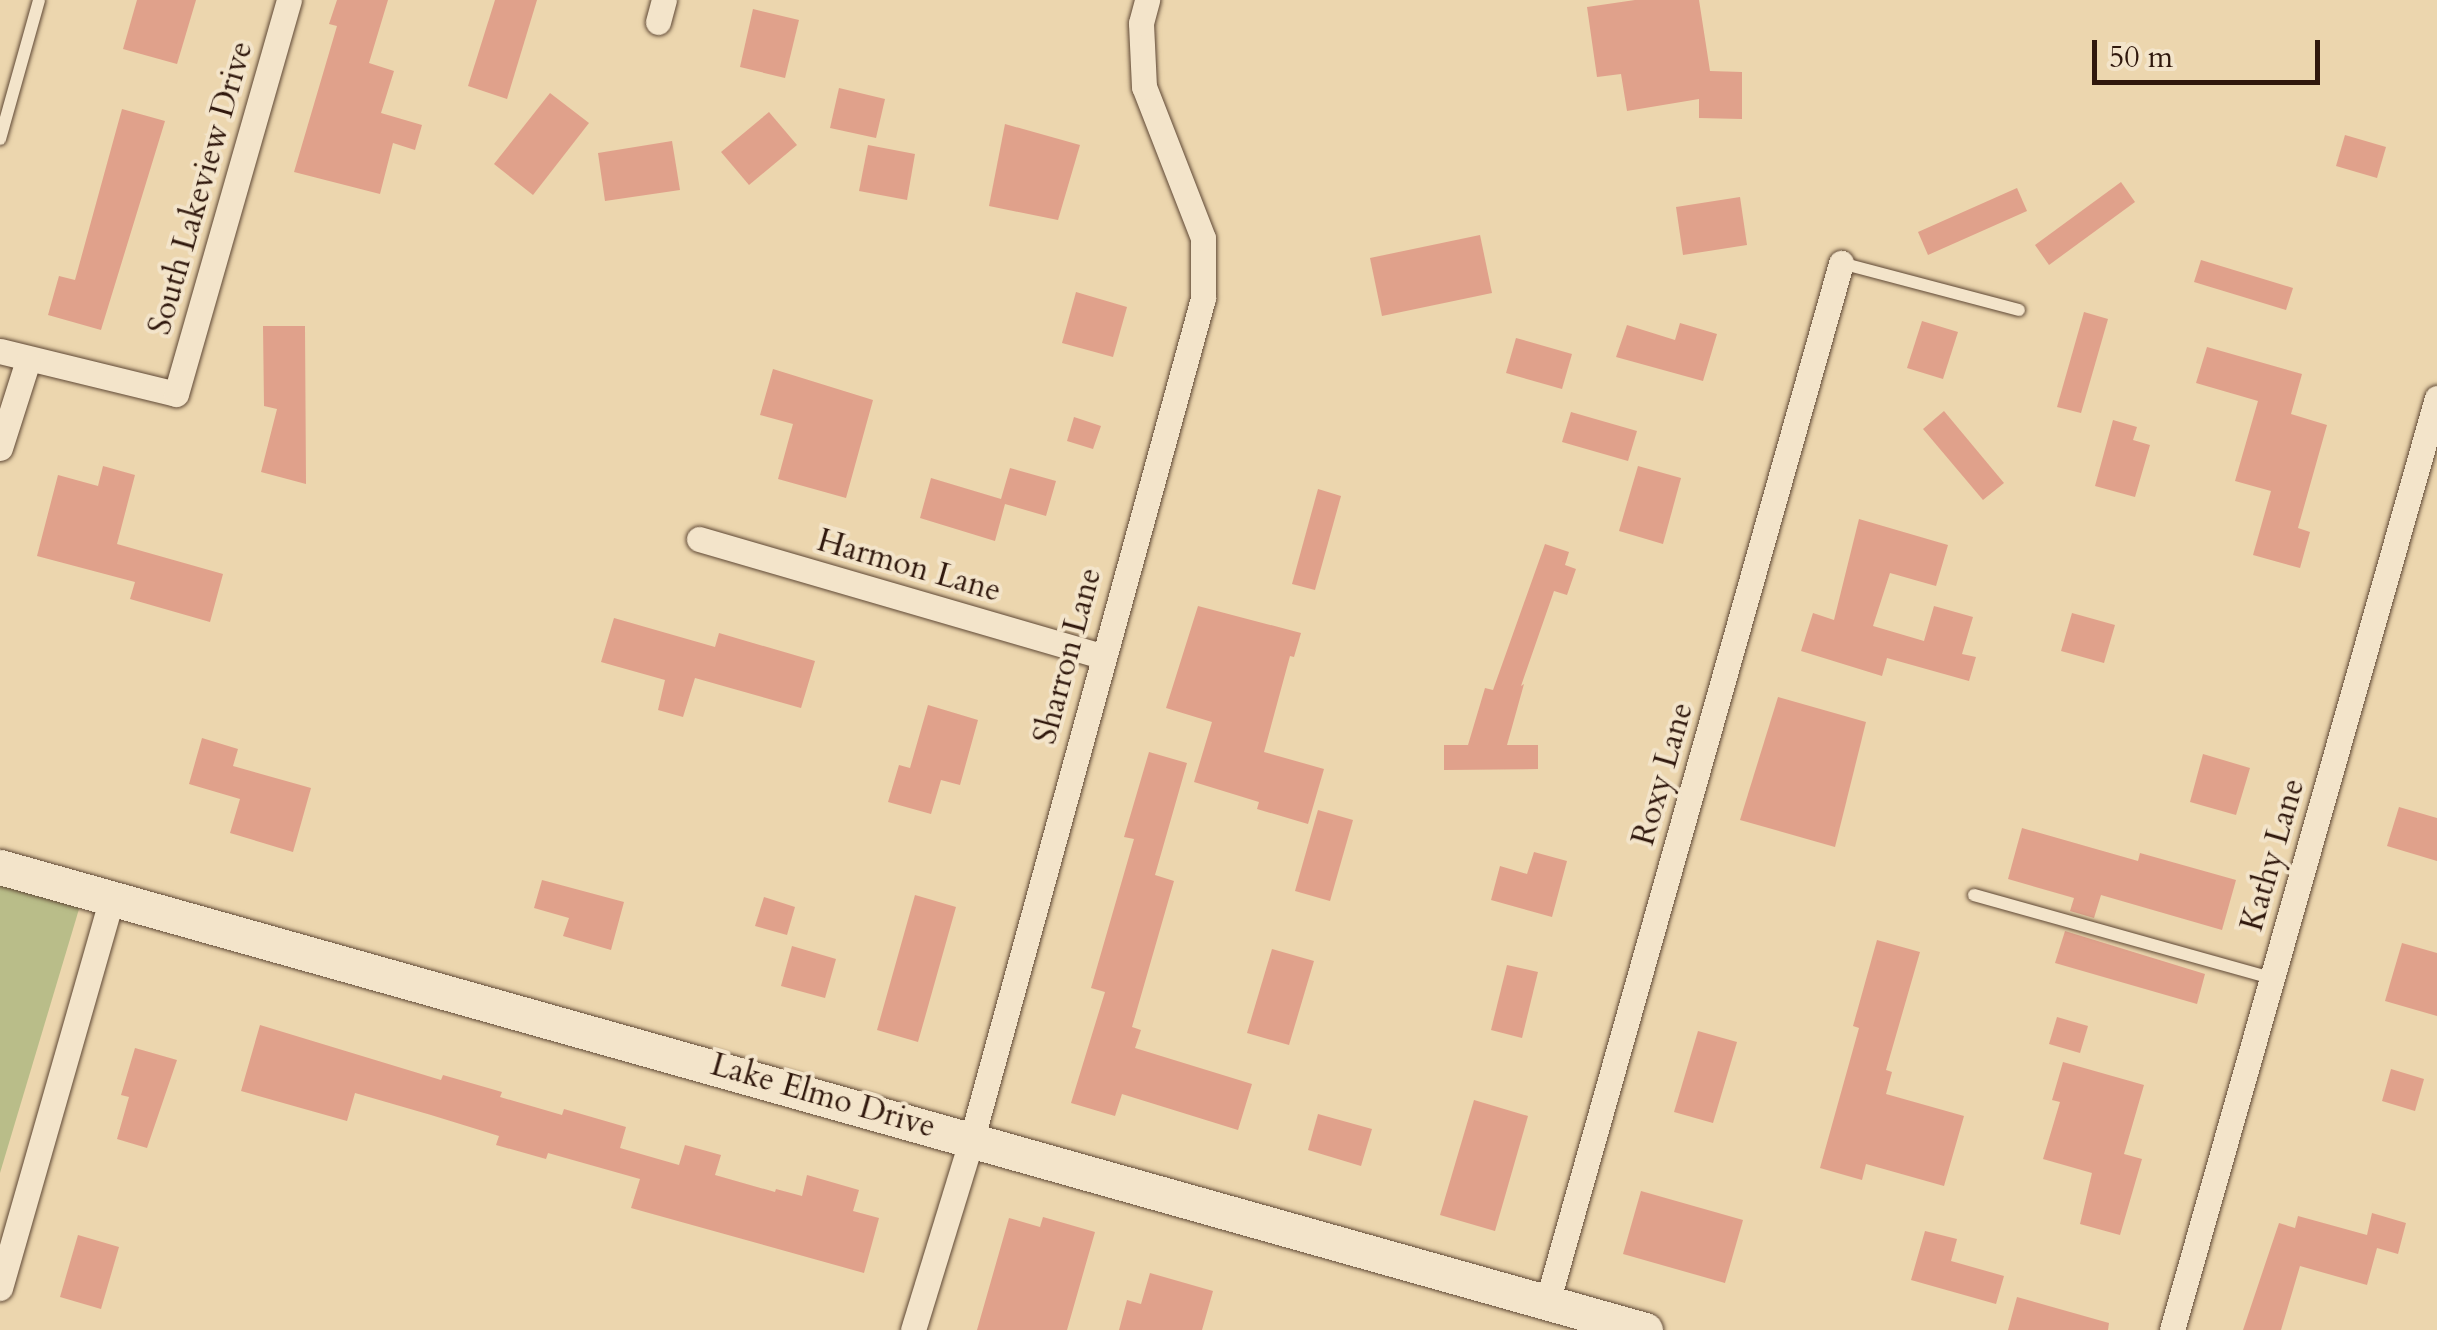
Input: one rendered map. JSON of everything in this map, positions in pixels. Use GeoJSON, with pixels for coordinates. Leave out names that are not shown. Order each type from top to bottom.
{"type":"FeatureCollection","features":[{"type":"Feature","properties":{"kind":"street","name":"South Lakeview Drive"},"geometry":{"type":"LineString","coordinates":[[28,360],[176,394],[288,0]]}},
{"type":"Feature","properties":{"kind":"street","name":"Sharron Lane"},"geometry":{"type":"LineString","coordinates":[[913,1330],[972,1138],[1101,656],[1203,298],[1203,238],[1144,87],[1141,23],[1147,0]]}},
{"type":"Feature","properties":{"kind":"street","name":"Roxy Lane"},"geometry":{"type":"LineString","coordinates":[[1547,1302],[1841,264]]}},
{"type":"Feature","properties":{"kind":"street"},"geometry":{"type":"LineString","coordinates":[[0,351],[28,360],[0,448]]}},
{"type":"Feature","properties":{"kind":"street","name":"Kathy Lane"},"geometry":{"type":"LineString","coordinates":[[2172,1330],[2437,398]]}},
{"type":"Feature","properties":{"kind":"street","name":"Harmon Lane"},"geometry":{"type":"LineString","coordinates":[[699,539],[1101,656]]}},
{"type":"Feature","properties":{"kind":"street","name":"Lake Elmo Drive"},"geometry":{"type":"LineString","coordinates":[[0,866],[1645,1330]]}},
{"type":"Feature","properties":{"kind":"street"},"geometry":{"type":"LineString","coordinates":[[0,1288],[112,897]]}},
{"type":"Feature","properties":{"kind":"lane"},"geometry":{"type":"LineString","coordinates":[[0,139],[39,0]]}},
{"type":"Feature","properties":{"kind":"lane"},"geometry":{"type":"LineString","coordinates":[[1841,264],[2019,310]]}},
{"type":"Feature","properties":{"kind":"lane"},"geometry":{"type":"LineString","coordinates":[[1974,894],[2272,978]]}},
{"type":"Feature","properties":{"kind":"green space"},"geometry":{"type":"Polygon","coordinates":[[[0,867],[85,889],[0,1173],[0,867]]]}},
{"type":"Feature","properties":{"kind":"building"},"geometry":{"type":"Polygon","coordinates":[[[137,0],[196,0],[177,64],[123,49],[137,0]]]}},
{"type":"Feature","properties":{"kind":"building"},"geometry":{"type":"Polygon","coordinates":[[[337,0],[388,0],[369,63],[394,71],[381,113],[422,125],[415,150],[393,143],[380,194],[294,172],[337,26],[329,24],[337,0]]]}},
{"type":"Feature","properties":{"kind":"building"},"geometry":{"type":"Polygon","coordinates":[[[495,0],[537,0],[507,99],[468,86],[495,0]]]}},
{"type":"Feature","properties":{"kind":"building"},"geometry":{"type":"Polygon","coordinates":[[[1635,0],[1699,0],[1710,71],[1742,72],[1742,119],[1699,118],[1699,99],[1627,111],[1621,74],[1597,77],[1587,7],[1635,0]]]}},
{"type":"Feature","properties":{"kind":"building"},"geometry":{"type":"Polygon","coordinates":[[[753,9],[799,20],[785,78],[740,67],[753,9]]]}},
{"type":"Feature","properties":{"kind":"building"},"geometry":{"type":"Polygon","coordinates":[[[839,88],[885,99],[876,138],[830,128],[839,88]]]}},
{"type":"Feature","properties":{"kind":"building"},"geometry":{"type":"Polygon","coordinates":[[[550,93],[589,123],[533,195],[494,164],[550,93]]]}},
{"type":"Feature","properties":{"kind":"building"},"geometry":{"type":"Polygon","coordinates":[[[122,109],[165,121],[101,330],[48,315],[59,276],[75,280],[122,109]]]}},
{"type":"Feature","properties":{"kind":"building"},"geometry":{"type":"Polygon","coordinates":[[[769,112],[797,145],[749,185],[721,152],[769,112]]]}},
{"type":"Feature","properties":{"kind":"building"},"geometry":{"type":"Polygon","coordinates":[[[1005,124],[1080,145],[1058,220],[989,206],[1005,124]]]}},
{"type":"Feature","properties":{"kind":"building"},"geometry":{"type":"Polygon","coordinates":[[[2345,135],[2386,147],[2377,178],[2336,166],[2345,135]]]}},
{"type":"Feature","properties":{"kind":"building"},"geometry":{"type":"Polygon","coordinates":[[[672,141],[680,190],[605,201],[598,153],[672,141]]]}},
{"type":"Feature","properties":{"kind":"building"},"geometry":{"type":"Polygon","coordinates":[[[868,145],[915,154],[907,200],[859,191],[868,145]]]}},
{"type":"Feature","properties":{"kind":"building"},"geometry":{"type":"Polygon","coordinates":[[[2121,182],[2135,202],[2049,265],[2035,245],[2121,182]]]}},
{"type":"Feature","properties":{"kind":"building"},"geometry":{"type":"Polygon","coordinates":[[[2017,188],[2027,211],[1928,255],[1918,232],[2017,188]]]}},
{"type":"Feature","properties":{"kind":"building"},"geometry":{"type":"Polygon","coordinates":[[[1740,197],[1747,245],[1683,255],[1676,207],[1740,197]]]}},
{"type":"Feature","properties":{"kind":"building"},"geometry":{"type":"Polygon","coordinates":[[[1480,235],[1492,293],[1382,316],[1370,258],[1480,235]]]}},
{"type":"Feature","properties":{"kind":"building"},"geometry":{"type":"Polygon","coordinates":[[[2201,260],[2293,288],[2286,310],[2194,282],[2201,260]]]}},
{"type":"Feature","properties":{"kind":"building"},"geometry":{"type":"Polygon","coordinates":[[[1076,292],[1127,307],[1113,357],[1062,343],[1076,292]]]}},
{"type":"Feature","properties":{"kind":"building"},"geometry":{"type":"Polygon","coordinates":[[[2084,312],[2108,319],[2081,413],[2057,407],[2084,312]]]}},
{"type":"Feature","properties":{"kind":"building"},"geometry":{"type":"Polygon","coordinates":[[[1922,321],[1958,332],[1943,379],[1907,368],[1922,321]]]}},
{"type":"Feature","properties":{"kind":"building"},"geometry":{"type":"Polygon","coordinates":[[[1680,323],[1717,334],[1703,381],[1616,357],[1627,325],[1675,340],[1680,323]]]}},
{"type":"Feature","properties":{"kind":"building"},"geometry":{"type":"Polygon","coordinates":[[[263,326],[305,326],[306,484],[261,472],[277,409],[264,406],[263,326]]]}},
{"type":"Feature","properties":{"kind":"building"},"geometry":{"type":"Polygon","coordinates":[[[1516,338],[1572,354],[1562,389],[1506,373],[1516,338]]]}},
{"type":"Feature","properties":{"kind":"building"},"geometry":{"type":"Polygon","coordinates":[[[2207,347],[2302,374],[2291,414],[2327,425],[2298,528],[2310,532],[2300,568],[2253,555],[2271,491],[2235,481],[2258,401],[2196,383],[2207,347]]]}},
{"type":"Feature","properties":{"kind":"building"},"geometry":{"type":"Polygon","coordinates":[[[773,369],[873,400],[846,498],[778,479],[793,424],[760,415],[773,369]]]}},
{"type":"Feature","properties":{"kind":"building"},"geometry":{"type":"Polygon","coordinates":[[[1944,411],[2004,483],[1983,500],[1923,429],[1944,411]]]}},
{"type":"Feature","properties":{"kind":"building"},"geometry":{"type":"Polygon","coordinates":[[[1571,412],[1637,431],[1628,461],[1562,442],[1571,412]]]}},
{"type":"Feature","properties":{"kind":"building"},"geometry":{"type":"Polygon","coordinates":[[[1074,417],[1101,426],[1093,449],[1067,441],[1074,417]]]}},
{"type":"Feature","properties":{"kind":"building"},"geometry":{"type":"Polygon","coordinates":[[[2113,420],[2137,427],[2133,440],[2150,445],[2135,497],[2095,486],[2113,420]]]}},
{"type":"Feature","properties":{"kind":"building"},"geometry":{"type":"Polygon","coordinates":[[[103,466],[135,475],[117,544],[223,574],[210,622],[130,599],[135,582],[37,556],[58,475],[98,486],[103,466]]]}},
{"type":"Feature","properties":{"kind":"building"},"geometry":{"type":"Polygon","coordinates":[[[1638,466],[1681,478],[1663,544],[1619,531],[1638,466]]]}},
{"type":"Feature","properties":{"kind":"building"},"geometry":{"type":"Polygon","coordinates":[[[1010,468],[1056,481],[1046,516],[1005,504],[995,541],[920,518],[931,478],[1001,499],[1010,468]]]}},
{"type":"Feature","properties":{"kind":"building"},"geometry":{"type":"Polygon","coordinates":[[[1318,489],[1341,496],[1315,590],[1292,584],[1318,489]]]}},
{"type":"Feature","properties":{"kind":"building"},"geometry":{"type":"Polygon","coordinates":[[[1859,519],[1948,545],[1936,586],[1890,573],[1873,626],[1924,641],[1934,606],[1973,617],[1962,654],[1976,657],[1969,681],[1887,658],[1882,676],[1801,651],[1813,613],[1834,620],[1859,519]]]}},
{"type":"Feature","properties":{"kind":"building"},"geometry":{"type":"Polygon","coordinates":[[[1545,544],[1569,552],[1565,565],[1576,569],[1567,595],[1554,591],[1521,686],[1524,684],[1507,745],[1538,745],[1538,769],[1444,770],[1444,745],[1468,745],[1485,688],[1493,690],[1545,544]]]}},
{"type":"Feature","properties":{"kind":"building"},"geometry":{"type":"Polygon","coordinates":[[[1198,606],[1301,633],[1294,657],[1290,656],[1264,752],[1324,769],[1308,824],[1257,809],[1259,802],[1194,782],[1212,722],[1166,708],[1198,606]]]}},
{"type":"Feature","properties":{"kind":"building"},"geometry":{"type":"Polygon","coordinates":[[[2072,613],[2115,625],[2104,663],[2061,651],[2072,613]]]}},
{"type":"Feature","properties":{"kind":"building"},"geometry":{"type":"Polygon","coordinates":[[[614,618],[715,647],[719,633],[815,661],[801,708],[695,678],[683,717],[658,710],[665,680],[601,662],[614,618]]]}},
{"type":"Feature","properties":{"kind":"building"},"geometry":{"type":"Polygon","coordinates":[[[1778,697],[1866,722],[1835,847],[1740,820],[1778,697]]]}},
{"type":"Feature","properties":{"kind":"building"},"geometry":{"type":"Polygon","coordinates":[[[928,705],[978,720],[960,785],[941,780],[931,814],[888,802],[899,765],[910,768],[928,705]]]}},
{"type":"Feature","properties":{"kind":"building"},"geometry":{"type":"Polygon","coordinates":[[[202,738],[238,749],[233,766],[311,788],[293,852],[230,833],[240,799],[189,784],[202,738]]]}},
{"type":"Feature","properties":{"kind":"building"},"geometry":{"type":"Polygon","coordinates":[[[1149,752],[1187,763],[1155,875],[1174,881],[1132,1027],[1141,1030],[1135,1048],[1252,1084],[1238,1130],[1122,1094],[1115,1116],[1071,1103],[1105,992],[1091,988],[1134,839],[1124,837],[1149,752]]]}},
{"type":"Feature","properties":{"kind":"building"},"geometry":{"type":"Polygon","coordinates":[[[2203,754],[2250,768],[2236,815],[2190,802],[2203,754]]]}},
{"type":"Feature","properties":{"kind":"building"},"geometry":{"type":"Polygon","coordinates":[[[2399,807],[2437,818],[2437,861],[2387,846],[2399,807]]]}},
{"type":"Feature","properties":{"kind":"building"},"geometry":{"type":"Polygon","coordinates":[[[1318,810],[1353,820],[1330,901],[1295,891],[1318,810]]]}},
{"type":"Feature","properties":{"kind":"building"},"geometry":{"type":"Polygon","coordinates":[[[2022,828],[2138,861],[2140,853],[2236,880],[2222,930],[2101,895],[2094,918],[2070,911],[2074,898],[2008,879],[2022,828]]]}},
{"type":"Feature","properties":{"kind":"building"},"geometry":{"type":"Polygon","coordinates":[[[1534,852],[1567,861],[1552,917],[1491,900],[1500,866],[1527,874],[1534,852]]]}},
{"type":"Feature","properties":{"kind":"building"},"geometry":{"type":"Polygon","coordinates":[[[542,880],[624,902],[611,950],[563,936],[569,918],[534,908],[542,880]]]}},
{"type":"Feature","properties":{"kind":"building"},"geometry":{"type":"Polygon","coordinates":[[[915,895],[956,907],[918,1042],[877,1030],[915,895]]]}},
{"type":"Feature","properties":{"kind":"building"},"geometry":{"type":"Polygon","coordinates":[[[764,897],[795,907],[787,935],[755,926],[764,897]]]}},
{"type":"Feature","properties":{"kind":"building"},"geometry":{"type":"Polygon","coordinates":[[[2065,931],[2205,974],[2197,1004],[2055,963],[2065,931]]]}},
{"type":"Feature","properties":{"kind":"building"},"geometry":{"type":"Polygon","coordinates":[[[1877,940],[1920,952],[1886,1070],[1892,1072],[1886,1094],[1964,1116],[1944,1186],[1866,1164],[1862,1180],[1820,1168],[1859,1028],[1853,1026],[1877,940]]]}},
{"type":"Feature","properties":{"kind":"building"},"geometry":{"type":"Polygon","coordinates":[[[2402,943],[2437,953],[2437,1016],[2385,1001],[2402,943]]]}},
{"type":"Feature","properties":{"kind":"building"},"geometry":{"type":"Polygon","coordinates":[[[792,946],[836,959],[825,998],[781,986],[792,946]]]}},
{"type":"Feature","properties":{"kind":"building"},"geometry":{"type":"Polygon","coordinates":[[[1272,949],[1314,961],[1289,1045],[1247,1033],[1272,949]]]}},
{"type":"Feature","properties":{"kind":"building"},"geometry":{"type":"Polygon","coordinates":[[[1507,965],[1538,972],[1522,1038],[1491,1030],[1507,965]]]}},
{"type":"Feature","properties":{"kind":"building"},"geometry":{"type":"Polygon","coordinates":[[[2057,1017],[2088,1026],[2080,1053],[2049,1044],[2057,1017]]]}},
{"type":"Feature","properties":{"kind":"building"},"geometry":{"type":"Polygon","coordinates":[[[260,1025],[441,1080],[443,1075],[502,1092],[500,1097],[562,1115],[564,1109],[626,1127],[620,1148],[679,1165],[685,1145],[721,1155],[715,1175],[775,1192],[776,1189],[802,1196],[807,1175],[859,1190],[853,1211],[879,1218],[864,1273],[631,1208],[640,1179],[548,1153],[546,1159],[496,1145],[499,1136],[431,1115],[355,1093],[347,1121],[241,1091],[260,1025]]]}},
{"type":"Feature","properties":{"kind":"building"},"geometry":{"type":"Polygon","coordinates":[[[1698,1031],[1737,1042],[1713,1123],[1674,1112],[1698,1031]]]}},
{"type":"Feature","properties":{"kind":"building"},"geometry":{"type":"Polygon","coordinates":[[[135,1048],[177,1060],[147,1148],[117,1139],[129,1097],[121,1095],[135,1048]]]}},
{"type":"Feature","properties":{"kind":"building"},"geometry":{"type":"Polygon","coordinates":[[[2063,1062],[2144,1085],[2124,1154],[2142,1159],[2120,1235],[2080,1224],[2092,1173],[2043,1159],[2060,1102],[2052,1100],[2063,1062]]]}},
{"type":"Feature","properties":{"kind":"building"},"geometry":{"type":"Polygon","coordinates":[[[2391,1069],[2424,1079],[2415,1111],[2382,1101],[2391,1069]]]}},
{"type":"Feature","properties":{"kind":"building"},"geometry":{"type":"Polygon","coordinates":[[[1474,1100],[1528,1116],[1495,1231],[1440,1215],[1474,1100]]]}},
{"type":"Feature","properties":{"kind":"building"},"geometry":{"type":"Polygon","coordinates":[[[1318,1114],[1372,1129],[1361,1166],[1308,1150],[1318,1114]]]}},
{"type":"Feature","properties":{"kind":"building"},"geometry":{"type":"Polygon","coordinates":[[[1641,1191],[1743,1220],[1725,1283],[1623,1254],[1641,1191]]]}},
{"type":"Feature","properties":{"kind":"building"},"geometry":{"type":"Polygon","coordinates":[[[2372,1213],[2406,1223],[2398,1254],[2377,1248],[2367,1285],[2300,1266],[2281,1330],[2243,1330],[2279,1223],[2295,1228],[2298,1216],[2367,1235],[2372,1213]]]}},
{"type":"Feature","properties":{"kind":"building"},"geometry":{"type":"Polygon","coordinates":[[[1043,1217],[1095,1232],[1067,1330],[977,1330],[1009,1218],[1040,1227],[1043,1217]]]}},
{"type":"Feature","properties":{"kind":"building"},"geometry":{"type":"Polygon","coordinates":[[[1925,1231],[1957,1239],[1951,1261],[2004,1276],[1996,1304],[1911,1280],[1925,1231]]]}},
{"type":"Feature","properties":{"kind":"building"},"geometry":{"type":"Polygon","coordinates":[[[78,1235],[119,1247],[101,1309],[60,1297],[78,1235]]]}},
{"type":"Feature","properties":{"kind":"building"},"geometry":{"type":"Polygon","coordinates":[[[1150,1273],[1213,1291],[1202,1330],[1119,1330],[1127,1300],[1141,1304],[1150,1273]]]}},
{"type":"Feature","properties":{"kind":"building"},"geometry":{"type":"Polygon","coordinates":[[[2017,1297],[2109,1323],[2108,1330],[2008,1330],[2017,1297]]]}}]}
